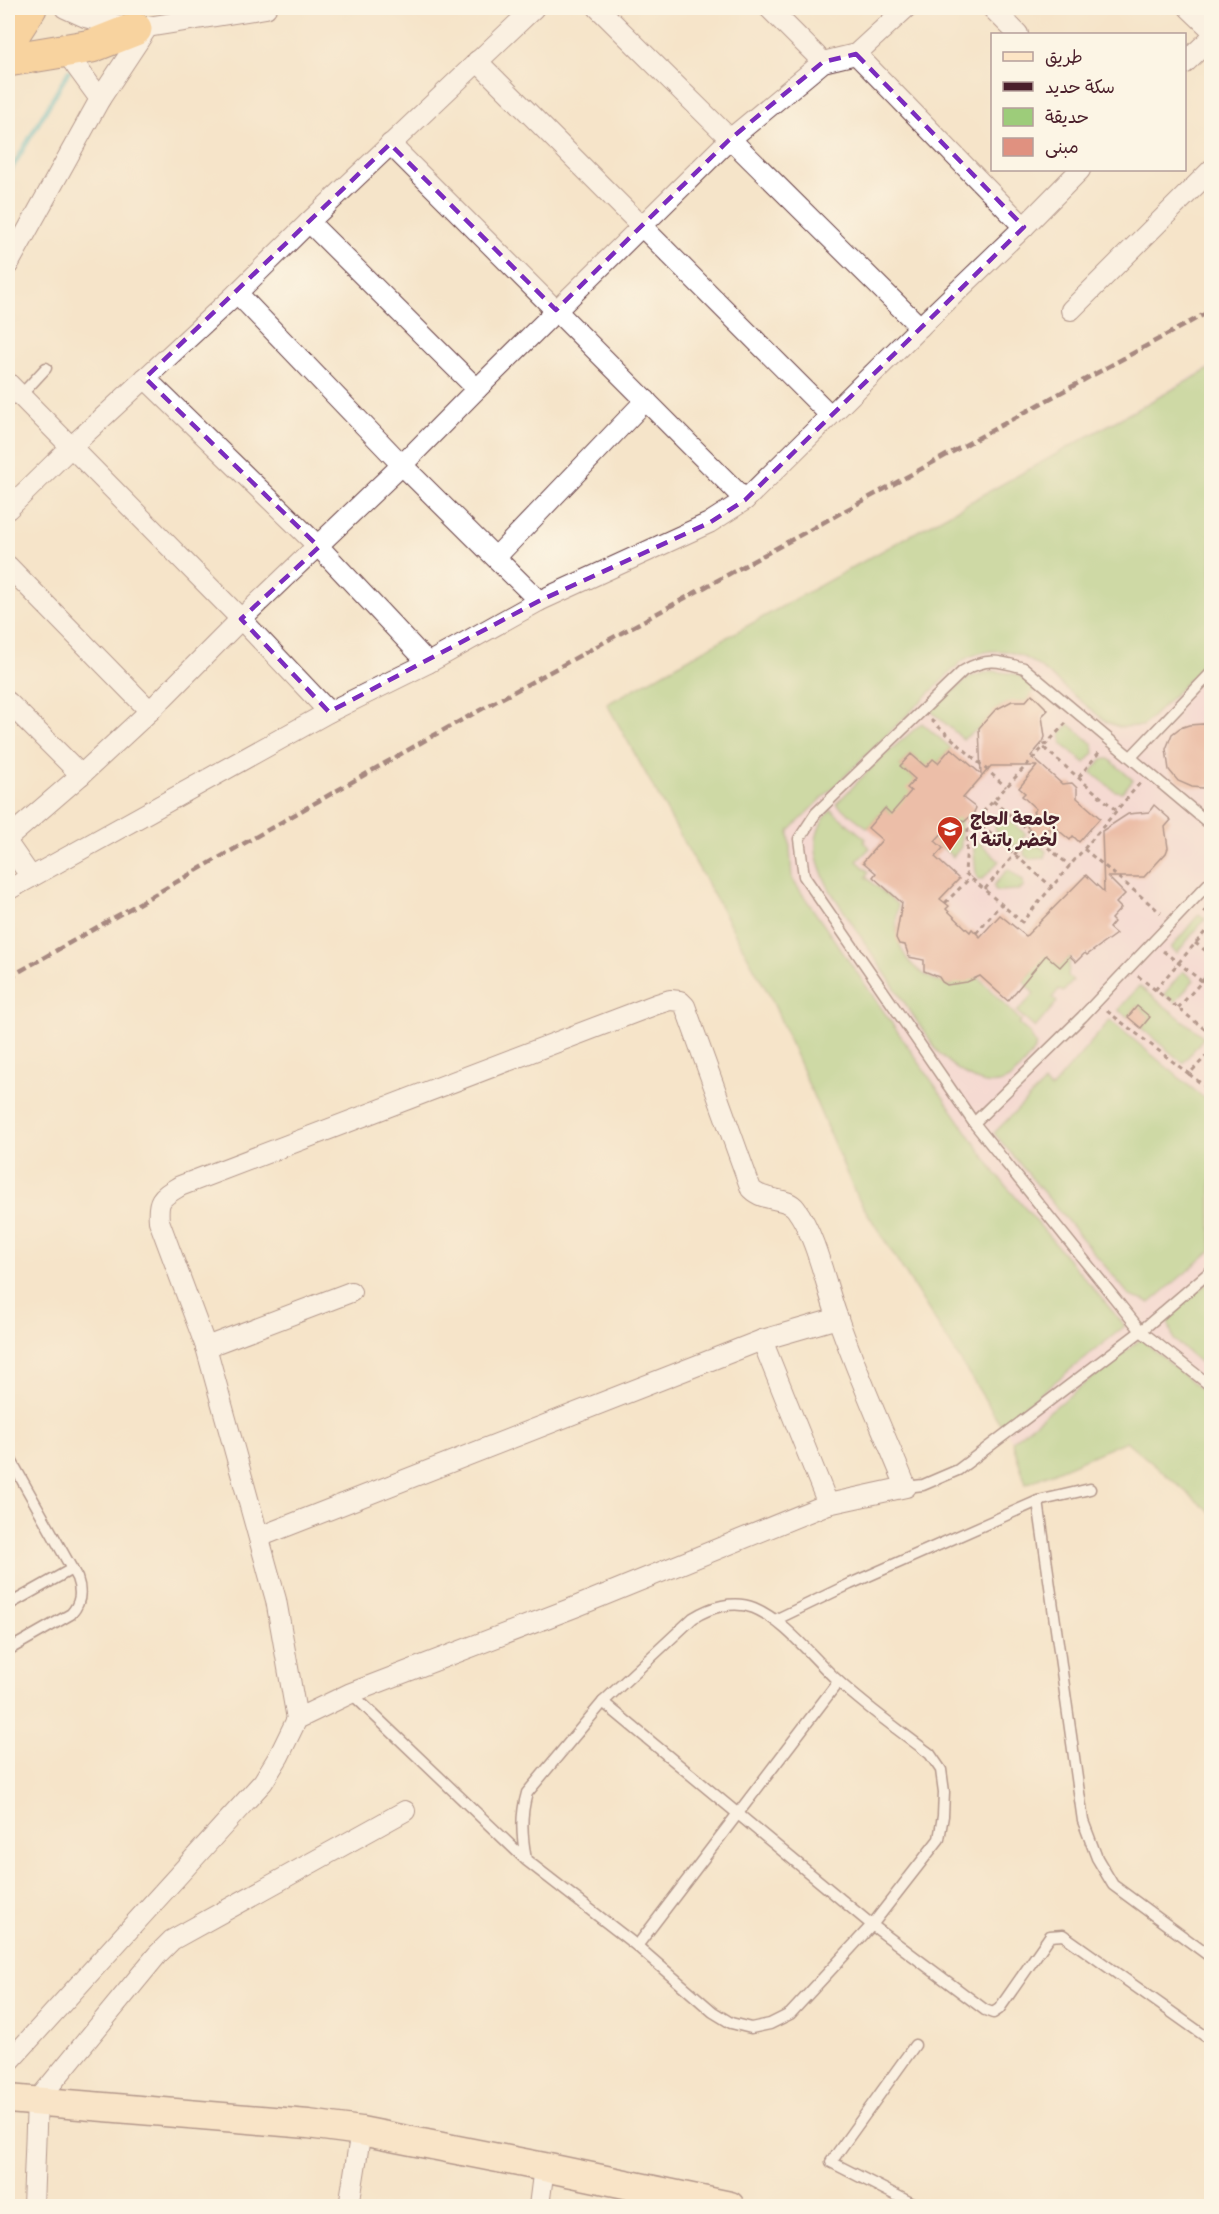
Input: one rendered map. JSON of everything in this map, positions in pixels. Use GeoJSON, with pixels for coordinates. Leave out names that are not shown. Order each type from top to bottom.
{"type":"FeatureCollection","features":[{"type":"Feature","properties":{"kind":"highway"},"geometry":{"type":"LineString","coordinates":[[8,42],[30,8]]}},
{"type":"Feature","properties":{"kind":"highway"},"geometry":{"type":"LineString","coordinates":[[8,60],[92,46],[141,29]]}},
{"type":"Feature","properties":{"kind":"street"},"geometry":{"type":"LineString","coordinates":[[65,8],[85,17],[141,29],[266,8]]}},
{"type":"Feature","properties":{"kind":"street"},"geometry":{"type":"LineString","coordinates":[[8,509],[534,8]]}},
{"type":"Feature","properties":{"kind":"street"},"geometry":{"type":"LineString","coordinates":[[598,8],[920,327]]}},
{"type":"Feature","properties":{"kind":"street"},"geometry":{"type":"LineString","coordinates":[[769,8],[823,62]]}},
{"type":"Feature","properties":{"kind":"street"},"geometry":{"type":"LineString","coordinates":[[8,838],[150,711],[241,619],[319,547],[729,140],[823,62],[856,54],[906,8]]}},
{"type":"Feature","properties":{"kind":"street"},"geometry":{"type":"LineString","coordinates":[[992,8],[1017,33]]}},
{"type":"Feature","properties":{"kind":"street"},"geometry":{"type":"LineString","coordinates":[[1189,8],[1212,30]]}},
{"type":"Feature","properties":{"kind":"street"},"geometry":{"type":"LineString","coordinates":[[8,265],[141,29]]}},
{"type":"Feature","properties":{"kind":"street"},"geometry":{"type":"LineString","coordinates":[[1186,63],[1212,37]]}},
{"type":"Feature","properties":{"kind":"street"},"geometry":{"type":"LineString","coordinates":[[65,51],[100,99]]}},
{"type":"Feature","properties":{"kind":"street"},"geometry":{"type":"LineString","coordinates":[[856,54],[1024,227]]}},
{"type":"Feature","properties":{"kind":"street"},"geometry":{"type":"LineString","coordinates":[[477,61],[830,415]]}},
{"type":"Feature","properties":{"kind":"street"},"geometry":{"type":"LineString","coordinates":[[390,144],[745,500]]}},
{"type":"Feature","properties":{"kind":"street"},"geometry":{"type":"LineString","coordinates":[[1071,310],[1212,169]]}},
{"type":"Feature","properties":{"kind":"street"},"geometry":{"type":"LineString","coordinates":[[8,890],[329,712],[428,663],[539,601],[709,523],[745,500],[1079,171]]}},
{"type":"Feature","properties":{"kind":"street"},"geometry":{"type":"LineString","coordinates":[[309,222],[477,389]]}},
{"type":"Feature","properties":{"kind":"street"},"geometry":{"type":"LineString","coordinates":[[237,293],[402,465],[539,601]]}},
{"type":"Feature","properties":{"kind":"street"},"geometry":{"type":"LineString","coordinates":[[145,378],[319,547],[428,663]]}},
{"type":"Feature","properties":{"kind":"street"},"geometry":{"type":"LineString","coordinates":[[14,389],[241,619],[329,712]]}},
{"type":"Feature","properties":{"kind":"street"},"geometry":{"type":"LineString","coordinates":[[496,556],[646,400]]}},
{"type":"Feature","properties":{"kind":"street"},"geometry":{"type":"LineString","coordinates":[[8,566],[150,711]]}},
{"type":"Feature","properties":{"kind":"street"},"geometry":{"type":"LineString","coordinates":[[8,702],[81,775]]}},
{"type":"Feature","properties":{"kind":"street"},"geometry":{"type":"LineString","coordinates":[[8,844],[31,877]]}},
{"type":"Feature","properties":{"kind":"street"},"geometry":{"type":"LineString","coordinates":[[8,2063],[263,1782],[297,1719],[276,1600],[206,1347],[159,1221],[158,1206],[162,1197],[180,1186],[357,1117],[670,1000],[680,1001],[685,1006],[751,1189],[759,1197],[794,1205],[806,1225],[838,1318],[906,1487],[828,1504],[586,1603],[351,1693],[297,1719]]}},
{"type":"Feature","properties":{"kind":"street"},"geometry":{"type":"LineString","coordinates":[[206,1347],[351,1292]]}},
{"type":"Feature","properties":{"kind":"street"},"geometry":{"type":"LineString","coordinates":[[259,1537],[762,1341],[838,1318]]}},
{"type":"Feature","properties":{"kind":"street"},"geometry":{"type":"LineString","coordinates":[[762,1341],[828,1504]]}},
{"type":"Feature","properties":{"kind":"street"},"geometry":{"type":"LineString","coordinates":[[33,2206],[37,2101],[157,1955],[172,1940],[405,1811]]}},
{"type":"Feature","properties":{"kind":"street"},"geometry":{"type":"LineString","coordinates":[[8,2099],[308,2124],[361,2131],[544,2167],[687,2202],[730,2206]]}},
{"type":"Feature","properties":{"kind":"street"},"geometry":{"type":"LineString","coordinates":[[349,2206],[361,2131]]}},
{"type":"Feature","properties":{"kind":"street"},"geometry":{"type":"LineString","coordinates":[[539,2206],[544,2167]]}},
{"type":"Feature","properties":{"kind":"lane"},"geometry":{"type":"LineString","coordinates":[[14,389],[46,368]]}},
{"type":"Feature","properties":{"kind":"lane"},"geometry":{"type":"LineString","coordinates":[[1212,826],[1024,668],[997,661],[977,663],[963,671],[816,813],[800,839],[804,876],[974,1124],[1142,1331],[1212,1387]]}},
{"type":"Feature","properties":{"kind":"lane"},"geometry":{"type":"LineString","coordinates":[[1131,757],[1212,672]]}},
{"type":"Feature","properties":{"kind":"lane"},"geometry":{"type":"LineString","coordinates":[[974,1124],[1095,1003],[1212,880]]}},
{"type":"Feature","properties":{"kind":"lane"},"geometry":{"type":"LineString","coordinates":[[906,1487],[923,1485],[958,1470],[1142,1331],[1212,1270]]}},
{"type":"Feature","properties":{"kind":"lane"},"geometry":{"type":"LineString","coordinates":[[8,1455],[77,1578],[81,1593],[76,1608],[62,1620],[8,1650]]}},
{"type":"Feature","properties":{"kind":"lane"},"geometry":{"type":"LineString","coordinates":[[8,1480],[18,1474]]}},
{"type":"Feature","properties":{"kind":"lane"},"geometry":{"type":"LineString","coordinates":[[775,1620],[1038,1501],[1090,1489]]}},
{"type":"Feature","properties":{"kind":"lane"},"geometry":{"type":"LineString","coordinates":[[1038,1501],[1083,1821],[1096,1858],[1113,1885],[1212,1958]]}},
{"type":"Feature","properties":{"kind":"lane"},"geometry":{"type":"LineString","coordinates":[[8,1605],[72,1569]]}},
{"type":"Feature","properties":{"kind":"lane"},"geometry":{"type":"LineString","coordinates":[[351,1693],[526,1860],[637,1946],[713,2012],[731,2023],[751,2028],[770,2024],[790,2013],[872,1925],[939,1839],[944,1792],[941,1770],[930,1754],[838,1682],[775,1620],[752,1607],[728,1605],[706,1609],[693,1618],[603,1702],[527,1793],[522,1811],[521,1829],[526,1860]]}},
{"type":"Feature","properties":{"kind":"lane"},"geometry":{"type":"LineString","coordinates":[[637,1946],[838,1682]]}},
{"type":"Feature","properties":{"kind":"lane"},"geometry":{"type":"LineString","coordinates":[[603,1702],[872,1925],[985,2010],[993,2013],[999,2009],[1050,1936],[1063,1935],[1212,2041]]}},
{"type":"Feature","properties":{"kind":"lane"},"geometry":{"type":"LineString","coordinates":[[915,2045],[831,2162],[917,2206]]}},
{"type":"Feature","properties":{"kind":"path"},"geometry":{"type":"LineString","coordinates":[[921,711],[1006,787]]}},
{"type":"Feature","properties":{"kind":"path"},"geometry":{"type":"LineString","coordinates":[[1076,711],[968,828],[965,873],[1022,922],[1149,773]]}},
{"type":"Feature","properties":{"kind":"path"},"geometry":{"type":"LineString","coordinates":[[1078,778],[1110,739]]}},
{"type":"Feature","properties":{"kind":"path"},"geometry":{"type":"LineString","coordinates":[[1044,748],[1116,811]]}},
{"type":"Feature","properties":{"kind":"path"},"geometry":{"type":"LineString","coordinates":[[993,801],[1070,866]]}},
{"type":"Feature","properties":{"kind":"path"},"geometry":{"type":"LineString","coordinates":[[975,820],[1052,887]]}},
{"type":"Feature","properties":{"kind":"path"},"geometry":{"type":"LineString","coordinates":[[985,889],[1032,834]]}},
{"type":"Feature","properties":{"kind":"path"},"geometry":{"type":"LineString","coordinates":[[1084,849],[1171,922]]}},
{"type":"Feature","properties":{"kind":"path"},"geometry":{"type":"LineString","coordinates":[[945,903],[971,878]]}},
{"type":"Feature","properties":{"kind":"path"},"geometry":{"type":"LineString","coordinates":[[976,933],[1001,904]]}},
{"type":"Feature","properties":{"kind":"path"},"geometry":{"type":"LineString","coordinates":[[1155,990],[1212,924]]}},
{"type":"Feature","properties":{"kind":"path"},"geometry":{"type":"LineString","coordinates":[[1152,942],[1212,989]]}},
{"type":"Feature","properties":{"kind":"path"},"geometry":{"type":"LineString","coordinates":[[1196,943],[1212,956]]}},
{"type":"Feature","properties":{"kind":"path"},"geometry":{"type":"LineString","coordinates":[[1128,968],[1212,1035]]}},
{"type":"Feature","properties":{"kind":"path"},"geometry":{"type":"LineString","coordinates":[[1178,1008],[1212,970]]}},
{"type":"Feature","properties":{"kind":"path"},"geometry":{"type":"LineString","coordinates":[[1095,1003],[1212,1092]]}},
{"type":"Feature","properties":{"kind":"path"},"geometry":{"type":"LineString","coordinates":[[1189,1074],[1212,1050]]}},
{"type":"Feature","properties":{"kind":"highlighted area"},"geometry":{"type":"Polygon","coordinates":[[[856,54],[1024,227],[745,500],[709,523],[539,601],[329,712],[241,619],[319,547],[145,378],[390,144],[556,310],[729,140],[823,62],[856,54]]]}},
{"type":"Feature","properties":{"kind":"shaded area","name":"جامعة الحاج لخضر باتنة 1"},"geometry":{"type":"Polygon","coordinates":[[[1211,366],[1211,1513],[1126,1441],[1026,1484],[1012,1441],[856,1195],[772,1000],[607,704],[1211,366]]]}},
{"type":"Feature","properties":{"kind":"green space"},"geometry":{"type":"Polygon","coordinates":[[[1211,368],[1211,658],[1143,726],[1119,727],[1106,722],[1040,667],[1017,654],[993,651],[963,660],[789,831],[792,879],[997,1175],[1125,1326],[1001,1425],[856,1195],[772,1000],[607,704],[1211,368]]]}},
{"type":"Feature","properties":{"kind":"green space"},"geometry":{"type":"Polygon","coordinates":[[[992,671],[1015,674],[1036,688],[1026,701],[1008,703],[998,708],[979,728],[963,739],[931,711],[970,677],[992,671]]]}},
{"type":"Feature","properties":{"kind":"green space"},"geometry":{"type":"Polygon","coordinates":[[[922,723],[951,748],[938,763],[926,767],[911,754],[900,766],[915,779],[896,818],[885,808],[868,828],[836,804],[880,759],[922,723]]]}},
{"type":"Feature","properties":{"kind":"green space"},"geometry":{"type":"Polygon","coordinates":[[[1069,724],[1093,744],[1094,753],[1085,763],[1062,744],[1061,733],[1069,724]]]}},
{"type":"Feature","properties":{"kind":"green space"},"geometry":{"type":"Polygon","coordinates":[[[1102,759],[1109,759],[1133,780],[1122,792],[1115,791],[1091,772],[1102,759]]]}},
{"type":"Feature","properties":{"kind":"green space"},"geometry":{"type":"Polygon","coordinates":[[[831,810],[866,839],[864,842],[870,848],[857,861],[869,872],[866,877],[898,905],[897,934],[906,958],[925,975],[952,986],[953,983],[979,978],[1021,1021],[1019,1024],[1030,1034],[1036,1046],[1028,1060],[1008,1080],[987,1083],[976,1080],[955,1068],[938,1052],[830,890],[817,859],[816,839],[823,820],[831,810]]]}},
{"type":"Feature","properties":{"kind":"green space"},"geometry":{"type":"Polygon","coordinates":[[[951,811],[961,820],[961,847],[953,857],[935,841],[941,834],[936,829],[951,811]]]}},
{"type":"Feature","properties":{"kind":"green space"},"geometry":{"type":"Polygon","coordinates":[[[996,821],[1011,822],[1026,834],[1015,847],[996,831],[994,824],[996,821]]]}},
{"type":"Feature","properties":{"kind":"green space"},"geometry":{"type":"Polygon","coordinates":[[[1032,840],[1046,851],[1044,858],[1030,859],[1024,855],[1025,847],[1032,840]]]}},
{"type":"Feature","properties":{"kind":"green space"},"geometry":{"type":"Polygon","coordinates":[[[979,842],[999,861],[983,879],[978,879],[976,874],[973,843],[979,842]]]}},
{"type":"Feature","properties":{"kind":"green space"},"geometry":{"type":"Polygon","coordinates":[[[1008,869],[1023,881],[1024,887],[1019,890],[997,891],[994,885],[1008,869]]]}},
{"type":"Feature","properties":{"kind":"green space"},"geometry":{"type":"Polygon","coordinates":[[[1199,914],[1205,919],[1177,953],[1171,948],[1199,914]]]}},
{"type":"Feature","properties":{"kind":"green space"},"geometry":{"type":"Polygon","coordinates":[[[1037,947],[1060,967],[1070,956],[1068,976],[1073,981],[1063,992],[1059,989],[1052,998],[1057,1002],[1035,1028],[1017,1012],[1034,994],[1024,982],[1033,971],[1037,947]]]}},
{"type":"Feature","properties":{"kind":"green space"},"geometry":{"type":"Polygon","coordinates":[[[1183,971],[1194,980],[1175,1002],[1164,994],[1183,971]]]}},
{"type":"Feature","properties":{"kind":"green space"},"geometry":{"type":"Polygon","coordinates":[[[1139,986],[1204,1037],[1183,1063],[1141,1028],[1150,1017],[1137,1006],[1128,1017],[1118,1010],[1139,986]]]}},
{"type":"Feature","properties":{"kind":"green space"},"geometry":{"type":"Polygon","coordinates":[[[1110,1020],[1211,1104],[1211,1251],[1150,1303],[1130,1296],[994,1133],[1044,1083],[1051,1089],[1110,1020]]]}},
{"type":"Feature","properties":{"kind":"green space"},"geometry":{"type":"Polygon","coordinates":[[[1211,1280],[1211,1372],[1174,1340],[1168,1322],[1173,1313],[1211,1280]]]}},
{"type":"Feature","properties":{"kind":"green space"},"geometry":{"type":"Polygon","coordinates":[[[1141,1339],[1211,1398],[1211,1513],[1126,1441],[1026,1484],[1012,1441],[1141,1339]]]}},
{"type":"Feature","properties":{"kind":"building"},"geometry":{"type":"Polygon","coordinates":[[[1032,694],[1048,710],[1042,716],[1045,737],[1031,756],[1062,784],[1072,783],[1077,788],[1077,798],[1100,818],[1079,842],[1073,836],[1070,840],[1057,829],[1054,833],[1048,828],[1039,838],[1027,827],[1037,816],[1033,812],[1036,809],[1022,796],[1025,793],[1019,788],[1037,766],[991,766],[963,798],[976,808],[973,814],[964,822],[957,817],[935,841],[943,848],[935,857],[959,879],[940,899],[949,906],[946,909],[970,932],[972,929],[980,937],[1000,915],[1026,936],[1086,875],[1104,892],[1102,831],[1128,814],[1149,812],[1154,805],[1171,820],[1165,827],[1168,848],[1166,853],[1144,877],[1108,877],[1125,894],[1116,903],[1121,908],[1111,919],[1114,922],[1109,928],[1116,934],[1087,955],[1085,953],[1076,962],[1070,956],[1060,967],[1046,955],[1008,1001],[980,976],[967,982],[947,985],[939,977],[924,971],[924,960],[909,957],[905,945],[899,944],[896,938],[902,903],[873,877],[876,873],[863,862],[882,840],[868,828],[885,808],[891,814],[911,791],[907,788],[915,779],[900,766],[911,754],[926,767],[933,759],[938,763],[951,748],[981,774],[979,728],[995,710],[1012,701],[1026,701],[1032,694]]]}},
{"type":"Feature","properties":{"kind":"building"},"geometry":{"type":"Polygon","coordinates":[[[1203,724],[1212,726],[1212,785],[1202,788],[1192,787],[1178,781],[1169,770],[1166,749],[1172,734],[1180,728],[1203,724]]]}},
{"type":"Feature","properties":{"kind":"building"},"geometry":{"type":"Polygon","coordinates":[[[1137,1006],[1150,1017],[1141,1028],[1128,1017],[1137,1006]]]}},
{"type":"Feature","properties":{"kind":"waterway"},"geometry":{"type":"LineString","coordinates":[[8,175],[69,71]]}},
{"type":"Feature","properties":{"kind":"railway"},"geometry":{"type":"LineString","coordinates":[[8,978],[429,738],[1212,310]]}},
{"type":"Feature","properties":{"kind":"place","name":"جامعة الحاج لخضر باتنة 1"},"geometry":{"type":"Point","coordinates":[950,852]}}]}
